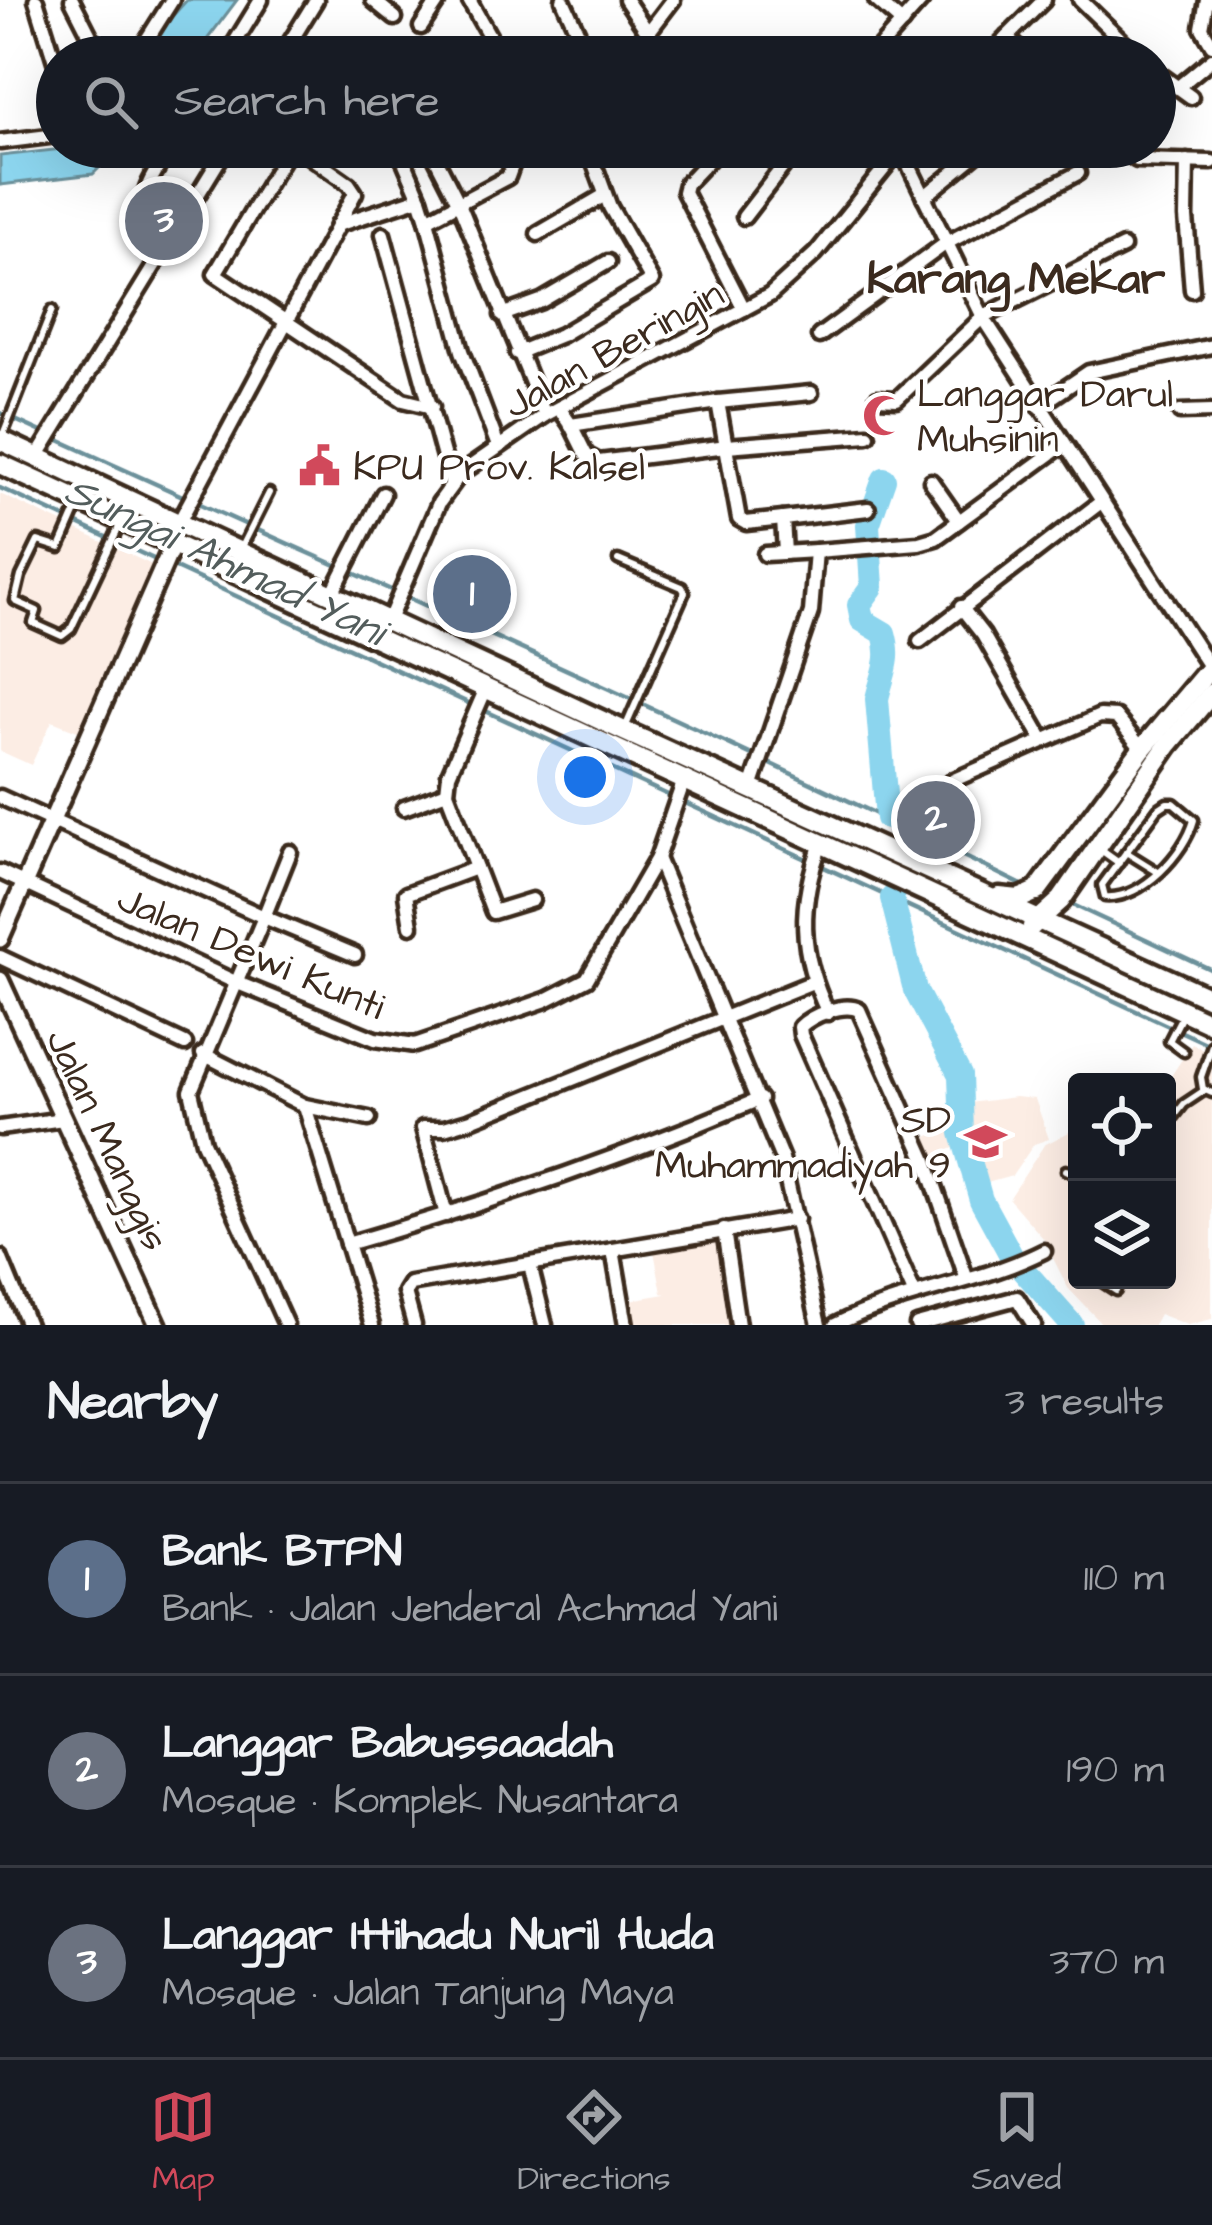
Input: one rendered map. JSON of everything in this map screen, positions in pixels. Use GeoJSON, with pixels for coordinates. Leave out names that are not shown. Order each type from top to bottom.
{"type":"FeatureCollection","features":[{"type":"Feature","properties":{"kind":"highway"},"geometry":{"type":"LineString","coordinates":[[3,434],[40,452],[86,496],[122,520],[243,545],[335,588],[389,620],[482,691],[624,731],[1212,999]]}},
{"type":"Feature","properties":{"kind":"highway"},"geometry":{"type":"LineString","coordinates":[[0,464],[176,534],[680,792],[817,854],[1005,927],[1146,1000],[1178,1023],[1212,1024]]}},
{"type":"Feature","properties":{"kind":"highway"},"geometry":{"type":"LineString","coordinates":[[1005,927],[1028,927],[1061,900],[1211,667]]}},
{"type":"Feature","properties":{"kind":"highway"},"geometry":{"type":"LineString","coordinates":[[990,895],[1019,899],[1037,891],[1142,749],[1212,693]]}},
{"type":"Feature","properties":{"kind":"street"},"geometry":{"type":"LineString","coordinates":[[36,0],[47,36]]}},
{"type":"Feature","properties":{"kind":"street"},"geometry":{"type":"LineString","coordinates":[[72,0],[90,36]]}},
{"type":"Feature","properties":{"kind":"street"},"geometry":{"type":"LineString","coordinates":[[149,36],[172,0]]}},
{"type":"Feature","properties":{"kind":"street"},"geometry":{"type":"LineString","coordinates":[[239,36],[261,0]]}},
{"type":"Feature","properties":{"kind":"street"},"geometry":{"type":"LineString","coordinates":[[294,36],[316,0]]}},
{"type":"Feature","properties":{"kind":"street"},"geometry":{"type":"LineString","coordinates":[[373,0],[395,18]]}},
{"type":"Feature","properties":{"kind":"street"},"geometry":{"type":"LineString","coordinates":[[421,27],[439,0]]}},
{"type":"Feature","properties":{"kind":"street"},"geometry":{"type":"LineString","coordinates":[[470,0],[490,36]]}},
{"type":"Feature","properties":{"kind":"street"},"geometry":{"type":"LineString","coordinates":[[563,0],[580,36]]}},
{"type":"Feature","properties":{"kind":"street"},"geometry":{"type":"LineString","coordinates":[[626,0],[649,34]]}},
{"type":"Feature","properties":{"kind":"street"},"geometry":{"type":"LineString","coordinates":[[646,36],[673,0]]}},
{"type":"Feature","properties":{"kind":"street"},"geometry":{"type":"LineString","coordinates":[[876,0],[902,23]]}},
{"type":"Feature","properties":{"kind":"street"},"geometry":{"type":"LineString","coordinates":[[890,36],[922,0]]}},
{"type":"Feature","properties":{"kind":"street"},"geometry":{"type":"LineString","coordinates":[[1008,36],[1044,0]]}},
{"type":"Feature","properties":{"kind":"street"},"geometry":{"type":"LineString","coordinates":[[1080,0],[1117,36]]}},
{"type":"Feature","properties":{"kind":"street"},"geometry":{"type":"LineString","coordinates":[[1208,8],[1203,32],[1212,45]]}},
{"type":"Feature","properties":{"kind":"street"},"geometry":{"type":"LineString","coordinates":[[1191,97],[1178,88],[1212,59]]}},
{"type":"Feature","properties":{"kind":"street"},"geometry":{"type":"LineString","coordinates":[[0,142],[36,138]]}},
{"type":"Feature","properties":{"kind":"street"},"geometry":{"type":"LineString","coordinates":[[1176,161],[1212,161]]}},
{"type":"Feature","properties":{"kind":"street"},"geometry":{"type":"LineString","coordinates":[[1187,161],[1192,290]]}},
{"type":"Feature","properties":{"kind":"street"},"geometry":{"type":"LineString","coordinates":[[158,168],[142,201],[162,251]]}},
{"type":"Feature","properties":{"kind":"street"},"geometry":{"type":"LineString","coordinates":[[40,452],[214,168]]}},
{"type":"Feature","properties":{"kind":"street"},"geometry":{"type":"LineString","coordinates":[[280,168],[215,271],[220,280],[403,400],[432,407]]}},
{"type":"Feature","properties":{"kind":"street"},"geometry":{"type":"LineString","coordinates":[[0,939],[193,497],[355,188],[325,168]]}},
{"type":"Feature","properties":{"kind":"street"},"geometry":{"type":"LineString","coordinates":[[407,168],[427,220],[462,351],[498,446]]}},
{"type":"Feature","properties":{"kind":"street"},"geometry":{"type":"LineString","coordinates":[[441,168],[545,415]]}},
{"type":"Feature","properties":{"kind":"street"},"geometry":{"type":"LineString","coordinates":[[427,220],[511,175],[512,168]]}},
{"type":"Feature","properties":{"kind":"street"},"geometry":{"type":"LineString","coordinates":[[517,353],[561,335],[652,281],[595,168]]}},
{"type":"Feature","properties":{"kind":"street"},"geometry":{"type":"LineString","coordinates":[[701,168],[684,192],[744,309]]}},
{"type":"Feature","properties":{"kind":"street"},"geometry":{"type":"LineString","coordinates":[[744,217],[782,168]]}},
{"type":"Feature","properties":{"kind":"street","name":"Jalan Beringin"},"geometry":{"type":"LineString","coordinates":[[389,620],[451,483],[545,415],[781,287],[816,253],[882,168]]}},
{"type":"Feature","properties":{"kind":"street"},"geometry":{"type":"LineString","coordinates":[[908,168],[982,317],[1211,667]]}},
{"type":"Feature","properties":{"kind":"street"},"geometry":{"type":"LineString","coordinates":[[924,197],[959,168]]}},
{"type":"Feature","properties":{"kind":"street"},"geometry":{"type":"LineString","coordinates":[[819,336],[944,244],[1078,173]]}},
{"type":"Feature","properties":{"kind":"street"},"geometry":{"type":"LineString","coordinates":[[538,234],[605,195]]}},
{"type":"Feature","properties":{"kind":"street"},"geometry":{"type":"LineString","coordinates":[[336,225],[420,198]]}},
{"type":"Feature","properties":{"kind":"street"},"geometry":{"type":"LineString","coordinates":[[382,234],[451,483]]}},
{"type":"Feature","properties":{"kind":"street"},"geometry":{"type":"LineString","coordinates":[[877,398],[892,401],[901,397],[982,317],[1123,248]]}},
{"type":"Feature","properties":{"kind":"street"},"geometry":{"type":"LineString","coordinates":[[502,315],[541,301],[608,262]]}},
{"type":"Feature","properties":{"kind":"street"},"geometry":{"type":"LineString","coordinates":[[1039,406],[1089,372],[1212,346]]}},
{"type":"Feature","properties":{"kind":"street"},"geometry":{"type":"LineString","coordinates":[[571,425],[811,393]]}},
{"type":"Feature","properties":{"kind":"street"},"geometry":{"type":"LineString","coordinates":[[718,403],[740,521],[868,509]]}},
{"type":"Feature","properties":{"kind":"street"},"geometry":{"type":"LineString","coordinates":[[560,407],[586,454],[599,462],[868,435]]}},
{"type":"Feature","properties":{"kind":"street"},"geometry":{"type":"LineString","coordinates":[[1180,412],[1212,411]]}},
{"type":"Feature","properties":{"kind":"street"},"geometry":{"type":"LineString","coordinates":[[765,554],[919,543],[942,534],[1064,443]]}},
{"type":"Feature","properties":{"kind":"street"},"geometry":{"type":"LineString","coordinates":[[931,481],[959,520]]}},
{"type":"Feature","properties":{"kind":"street"},"geometry":{"type":"LineString","coordinates":[[335,588],[382,494]]}},
{"type":"Feature","properties":{"kind":"street"},"geometry":{"type":"LineString","coordinates":[[920,641],[1101,502]]}},
{"type":"Feature","properties":{"kind":"street"},"geometry":{"type":"LineString","coordinates":[[783,519],[784,553]]}},
{"type":"Feature","properties":{"kind":"street"},"geometry":{"type":"LineString","coordinates":[[751,788],[811,612],[816,551]]}},
{"type":"Feature","properties":{"kind":"street"},"geometry":{"type":"LineString","coordinates":[[961,607],[983,635],[1043,740]]}},
{"type":"Feature","properties":{"kind":"street"},"geometry":{"type":"LineString","coordinates":[[482,691],[448,774],[446,792],[493,912],[532,900]]}},
{"type":"Feature","properties":{"kind":"street"},"geometry":{"type":"LineString","coordinates":[[901,854],[944,788],[1043,740],[1112,715],[1142,749]]}},
{"type":"Feature","properties":{"kind":"street"},"geometry":{"type":"LineString","coordinates":[[404,808],[446,792]]}},
{"type":"Feature","properties":{"kind":"street","name":"Jalan Dewi Kunti"},"geometry":{"type":"LineString","coordinates":[[0,872],[235,982],[375,1039],[405,1046],[430,1041],[587,980],[657,858],[680,792]]}},
{"type":"Feature","properties":{"kind":"street"},"geometry":{"type":"LineString","coordinates":[[0,797],[355,955]]}},
{"type":"Feature","properties":{"kind":"street"},"geometry":{"type":"LineString","coordinates":[[286,1325],[194,1117],[191,1086],[290,852]]}},
{"type":"Feature","properties":{"kind":"street"},"geometry":{"type":"LineString","coordinates":[[817,854],[805,942],[813,982],[828,1013]]}},
{"type":"Feature","properties":{"kind":"street"},"geometry":{"type":"LineString","coordinates":[[657,858],[782,1159],[819,1325]]}},
{"type":"Feature","properties":{"kind":"street"},"geometry":{"type":"LineString","coordinates":[[411,926],[406,894],[476,868]]}},
{"type":"Feature","properties":{"kind":"street"},"geometry":{"type":"LineString","coordinates":[[0,957],[185,1044]]}},
{"type":"Feature","properties":{"kind":"street","name":"Jalan Manggis"},"geometry":{"type":"LineString","coordinates":[[0,980],[9,1020],[63,1119],[158,1325]]}},
{"type":"Feature","properties":{"kind":"street"},"geometry":{"type":"LineString","coordinates":[[446,1215],[423,1128],[472,1120],[813,982]]}},
{"type":"Feature","properties":{"kind":"street"},"geometry":{"type":"LineString","coordinates":[[914,1293],[801,1035],[802,1024],[850,1006],[861,1013],[932,1174],[966,1277]]}},
{"type":"Feature","properties":{"kind":"street"},"geometry":{"type":"LineString","coordinates":[[203,1054],[304,1106],[369,1119]]}},
{"type":"Feature","properties":{"kind":"street"},"geometry":{"type":"LineString","coordinates":[[347,1244],[446,1215],[760,1099]]}},
{"type":"Feature","properties":{"kind":"street"},"geometry":{"type":"LineString","coordinates":[[304,1106],[372,1325]]}},
{"type":"Feature","properties":{"kind":"street"},"geometry":{"type":"LineString","coordinates":[[0,1128],[63,1119]]}},
{"type":"Feature","properties":{"kind":"street"},"geometry":{"type":"LineString","coordinates":[[414,1325],[405,1292],[408,1285],[797,1219]]}},
{"type":"Feature","properties":{"kind":"street"},"geometry":{"type":"LineString","coordinates":[[724,1230],[738,1325]]}},
{"type":"Feature","properties":{"kind":"street"},"geometry":{"type":"LineString","coordinates":[[613,1250],[626,1325]]}},
{"type":"Feature","properties":{"kind":"street"},"geometry":{"type":"LineString","coordinates":[[835,1325],[914,1293],[1044,1251]]}},
{"type":"Feature","properties":{"kind":"street"},"geometry":{"type":"LineString","coordinates":[[0,1257],[28,1325]]}},
{"type":"Feature","properties":{"kind":"street"},"geometry":{"type":"LineString","coordinates":[[530,1265],[545,1325]]}},
{"type":"Feature","properties":{"kind":"street"},"geometry":{"type":"LineString","coordinates":[[941,1285],[950,1315]]}},
{"type":"Feature","properties":{"kind":"street"},"geometry":{"type":"LineString","coordinates":[[917,1325],[1017,1298],[1034,1325]]}},
{"type":"Feature","properties":{"kind":"lane"},"geometry":{"type":"LineString","coordinates":[[3,434],[52,310]]}},
{"type":"Feature","properties":{"kind":"lane"},"geometry":{"type":"LineString","coordinates":[[243,545],[269,493]]}},
{"type":"Feature","properties":{"kind":"lane"},"geometry":{"type":"LineString","coordinates":[[86,496],[60,548],[38,541],[21,576],[15,601],[37,611],[33,623],[62,635],[71,629],[122,520]]}},
{"type":"Feature","properties":{"kind":"lane"},"geometry":{"type":"LineString","coordinates":[[617,560],[685,592],[624,731]]}},
{"type":"Feature","properties":{"kind":"lane"},"geometry":{"type":"LineString","coordinates":[[1174,803],[1192,815],[1194,823],[1158,872],[1131,892],[1105,897],[1100,888],[1119,863],[1157,809],[1174,803]]}},
{"type":"Feature","properties":{"kind":"lane"},"geometry":{"type":"LineString","coordinates":[[1098,843],[1158,872]]}},
{"type":"Feature","properties":{"kind":"lane"},"geometry":{"type":"LineString","coordinates":[[1098,843],[1119,863]]}},
{"type":"Feature","properties":{"kind":"lane"},"geometry":{"type":"LineString","coordinates":[[1178,1023],[1168,1041],[1184,1052]]}},
{"type":"Feature","properties":{"kind":"lane"},"geometry":{"type":"LineString","coordinates":[[1176,1114],[1184,1104],[1209,1092],[1201,1083],[1212,1046]]}},
{"type":"Feature","properties":{"kind":"shaded area"},"geometry":{"type":"Polygon","coordinates":[[[0,494],[154,566],[80,732],[52,721],[31,765],[0,751],[0,494]]]}},
{"type":"Feature","properties":{"kind":"shaded area"},"geometry":{"type":"Polygon","coordinates":[[[1192,1044],[1212,1053],[1212,1319],[1187,1325],[1159,1314],[1153,1325],[1103,1325],[1069,1289],[1176,1289],[1173,1073],[1192,1044]]]}},
{"type":"Feature","properties":{"kind":"shaded area","name":"SD Muhammadiyah 9"},"geometry":{"type":"Polygon","coordinates":[[[1035,1099],[1049,1139],[1034,1144],[1012,1176],[980,1185],[967,1143],[935,1155],[926,1138],[956,1122],[969,1103],[1035,1099]]]}},
{"type":"Feature","properties":{"kind":"shaded area"},"geometry":{"type":"Polygon","coordinates":[[[1068,1133],[1068,1288],[1043,1238],[1009,1199],[1044,1145],[1068,1133]]]}},
{"type":"Feature","properties":{"kind":"shaded area"},"geometry":{"type":"Polygon","coordinates":[[[724,1235],[734,1325],[628,1325],[624,1301],[666,1294],[653,1246],[724,1235]]]}},
{"type":"Feature","properties":{"kind":"water"},"geometry":{"type":"Polygon","coordinates":[[[187,0],[237,0],[210,36],[159,36],[187,0]]]}},
{"type":"Feature","properties":{"kind":"water"},"geometry":{"type":"Polygon","coordinates":[[[36,152],[36,168],[99,168],[93,174],[0,185],[0,156],[36,152]]]}},
{"type":"Feature","properties":{"kind":"waterway","name":"Sungai Ahmad Yani"},"geometry":{"type":"LineString","coordinates":[[0,413],[646,706],[1030,889]]}},
{"type":"Feature","properties":{"kind":"waterway"},"geometry":{"type":"LineString","coordinates":[[884,479],[868,525],[872,587],[859,605],[862,620],[884,633],[886,643],[886,666],[877,699],[887,818]]}},
{"type":"Feature","properties":{"kind":"waterway","name":"Sungai Ahmad Yani"},"geometry":{"type":"LineString","coordinates":[[0,488],[158,561]]}},
{"type":"Feature","properties":{"kind":"waterway","name":"Sungai Ahmad Yani"},"geometry":{"type":"LineString","coordinates":[[169,565],[1210,1045]]}},
{"type":"Feature","properties":{"kind":"waterway"},"geometry":{"type":"LineString","coordinates":[[892,898],[915,990],[960,1075],[962,1133],[981,1200],[1012,1257],[1072,1325]]}},
{"type":"Feature","properties":{"kind":"waterway","name":"Sungai Ahmad Yani"},"geometry":{"type":"LineString","coordinates":[[1071,904],[1212,970]]}},
{"type":"Feature","properties":{"kind":"place","name":"Langgar Ittihadu Nuril Huda"},"geometry":{"type":"Point","coordinates":[164,221]}},
{"type":"Feature","properties":{"kind":"place","name":"Langgar Darul Muhsinin"},"geometry":{"type":"Point","coordinates":[883,415]}},
{"type":"Feature","properties":{"kind":"place","name":"KPU Prov. Kalsel"},"geometry":{"type":"Point","coordinates":[319,466]}},
{"type":"Feature","properties":{"kind":"place","name":"Bank BTPN"},"geometry":{"type":"Point","coordinates":[472,594]}},
{"type":"Feature","properties":{"kind":"place","name":"Langgar Babussaadah"},"geometry":{"type":"Point","coordinates":[936,820]}},
{"type":"Feature","properties":{"kind":"place","name":"SD Muhammadiyah 9"},"geometry":{"type":"Point","coordinates":[985,1141]}},
{"type":"Feature","properties":{"kind":"district","name":"Karang Mekar"},"geometry":{"type":"Point","coordinates":[1016,277]}}]}
